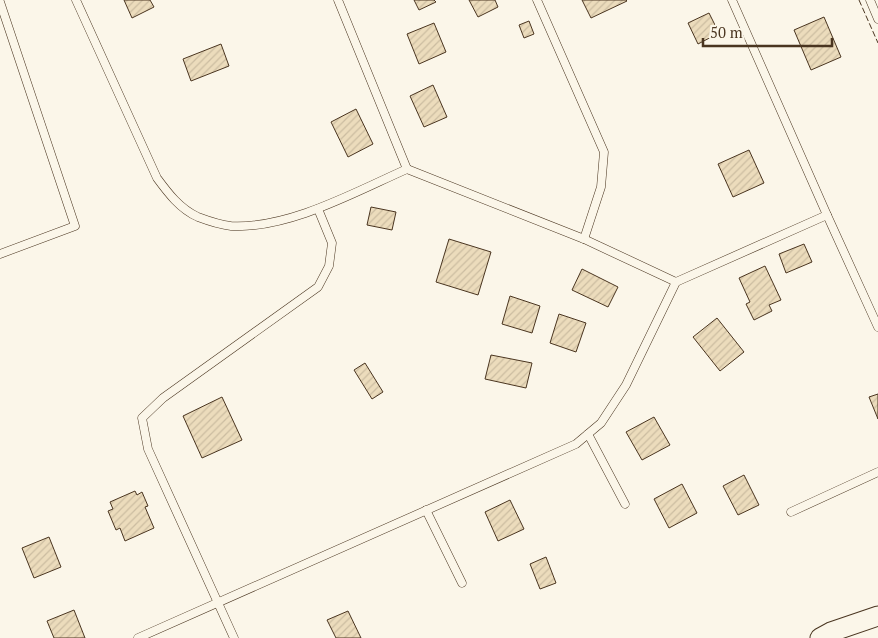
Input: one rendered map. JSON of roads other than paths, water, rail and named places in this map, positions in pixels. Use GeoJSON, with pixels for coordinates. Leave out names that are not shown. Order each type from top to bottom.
{"type":"FeatureCollection","features":[{"type":"Feature","properties":{"kind":"street"},"geometry":{"type":"LineString","coordinates":[[820,638],[831,632],[878,616]]}},
{"type":"Feature","properties":{"kind":"lane"},"geometry":{"type":"LineString","coordinates":[[76,0],[156,178],[174,200],[197,216],[229,226],[263,225],[318,209],[408,169],[584,239],[676,282]]}},
{"type":"Feature","properties":{"kind":"lane"},"geometry":{"type":"LineString","coordinates":[[338,0],[408,169]]}},
{"type":"Feature","properties":{"kind":"lane"},"geometry":{"type":"LineString","coordinates":[[537,0],[604,152],[601,187],[584,239]]}},
{"type":"Feature","properties":{"kind":"lane"},"geometry":{"type":"LineString","coordinates":[[732,0],[878,327]]}},
{"type":"Feature","properties":{"kind":"lane"},"geometry":{"type":"LineString","coordinates":[[870,0],[878,19]]}},
{"type":"Feature","properties":{"kind":"lane"},"geometry":{"type":"LineString","coordinates":[[0,2],[75,226],[0,254]]}},
{"type":"Feature","properties":{"kind":"lane"},"geometry":{"type":"LineString","coordinates":[[234,638],[148,449],[142,418],[163,398],[318,287],[329,266],[332,243],[318,209]]}},
{"type":"Feature","properties":{"kind":"lane"},"geometry":{"type":"LineString","coordinates":[[138,638],[576,444],[601,423],[626,385],[676,282],[827,215]]}},
{"type":"Feature","properties":{"kind":"lane"},"geometry":{"type":"LineString","coordinates":[[588,434],[625,504]]}},
{"type":"Feature","properties":{"kind":"lane"},"geometry":{"type":"LineString","coordinates":[[791,512],[878,472]]}},
{"type":"Feature","properties":{"kind":"lane"},"geometry":{"type":"LineString","coordinates":[[426,510],[462,583]]}}]}
